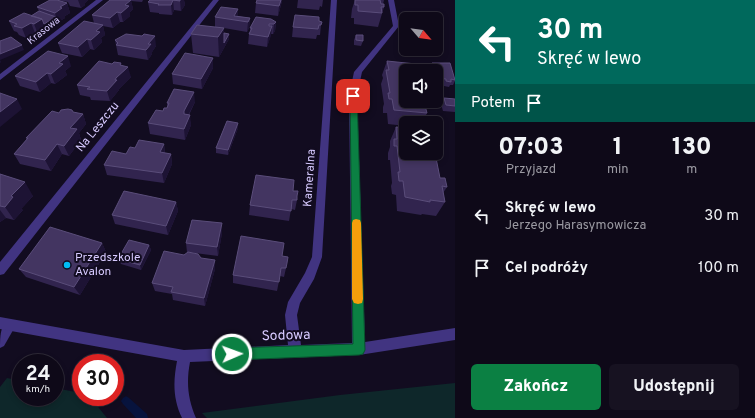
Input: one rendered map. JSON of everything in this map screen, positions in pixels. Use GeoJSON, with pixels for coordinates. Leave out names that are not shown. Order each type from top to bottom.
{"type":"FeatureCollection","features":[{"type":"Feature","properties":{"kind":"street","name":"Krasowa"},"geometry":{"type":"LineString","coordinates":[[0,78],[100,0]]}},
{"type":"Feature","properties":{"kind":"street","name":"Na Leszczu"},"geometry":{"type":"LineString","coordinates":[[0,270],[216,0]]}},
{"type":"Feature","properties":{"kind":"street","name":"Kameralna"},"geometry":{"type":"LineString","coordinates":[[295,352],[291,315],[294,302],[310,275],[317,257],[334,0]]}},
{"type":"Feature","properties":{"kind":"street"},"geometry":{"type":"LineString","coordinates":[[359,350],[353,96],[358,72],[396,26],[391,0]]}},
{"type":"Feature","properties":{"kind":"street","name":"Sodowa"},"geometry":{"type":"LineString","coordinates":[[5,324],[184,356],[359,350],[455,334]]}},
{"type":"Feature","properties":{"kind":"street"},"geometry":{"type":"LineString","coordinates":[[0,342],[5,324]]}},
{"type":"Feature","properties":{"kind":"street"},"geometry":{"type":"LineString","coordinates":[[184,356],[180,382],[182,405],[189,418]]}},
{"type":"Feature","properties":{"kind":"green space"},"geometry":{"type":"Polygon","coordinates":[[[7,378],[12,379],[12,406],[64,406],[64,390],[72,391],[72,406],[97,406],[107,418],[0,418],[0,387],[7,378]]]}},
{"type":"Feature","properties":{"kind":"green space"},"geometry":{"type":"Polygon","coordinates":[[[455,383],[455,418],[207,418],[202,413],[340,395],[455,383]]]}},
{"type":"Feature","properties":{"kind":"building"},"geometry":{"type":"Polygon","coordinates":[[[50,0],[57,0],[67,3],[60,7],[62,8],[55,13],[37,7],[50,0]]]}},
{"type":"Feature","properties":{"kind":"building"},"geometry":{"type":"Polygon","coordinates":[[[110,0],[131,0],[125,5],[129,6],[121,13],[117,12],[110,18],[92,15],[110,0]]]}},
{"type":"Feature","properties":{"kind":"building"},"geometry":{"type":"Polygon","coordinates":[[[150,0],[173,0],[171,5],[158,5],[159,4],[148,2],[150,0]]]}},
{"type":"Feature","properties":{"kind":"building"},"geometry":{"type":"Polygon","coordinates":[[[257,0],[281,0],[279,6],[256,3],[257,0]]]}},
{"type":"Feature","properties":{"kind":"building"},"geometry":{"type":"Polygon","coordinates":[[[355,0],[380,0],[381,4],[384,4],[384,7],[381,7],[382,13],[358,11],[358,5],[355,5],[355,0]]]}},
{"type":"Feature","properties":{"kind":"building"},"geometry":{"type":"Polygon","coordinates":[[[221,7],[238,9],[234,16],[250,18],[248,22],[215,17],[221,7]]]}},
{"type":"Feature","properties":{"kind":"building"},"geometry":{"type":"Polygon","coordinates":[[[39,11],[56,17],[44,24],[42,19],[31,16],[39,11]]]}},
{"type":"Feature","properties":{"kind":"building"},"geometry":{"type":"Polygon","coordinates":[[[24,13],[42,19],[34,24],[31,23],[22,28],[14,26],[17,24],[9,21],[24,13]]]}},
{"type":"Feature","properties":{"kind":"building"},"geometry":{"type":"Polygon","coordinates":[[[295,15],[319,17],[319,21],[322,22],[318,29],[293,27],[295,15]]]}},
{"type":"Feature","properties":{"kind":"building"},"geometry":{"type":"Polygon","coordinates":[[[256,17],[271,19],[276,22],[274,24],[269,24],[269,26],[272,26],[268,37],[249,34],[252,28],[250,28],[256,17]]]}},
{"type":"Feature","properties":{"kind":"building"},"geometry":{"type":"Polygon","coordinates":[[[84,21],[103,25],[96,31],[100,32],[91,40],[87,39],[78,47],[58,43],[84,21]]]}},
{"type":"Feature","properties":{"kind":"building"},"geometry":{"type":"Polygon","coordinates":[[[197,25],[224,28],[218,37],[191,34],[197,25]]]}},
{"type":"Feature","properties":{"kind":"building"},"geometry":{"type":"Polygon","coordinates":[[[224,33],[229,34],[224,43],[224,33]]]}},
{"type":"Feature","properties":{"kind":"building"},"geometry":{"type":"Polygon","coordinates":[[[126,34],[142,36],[144,34],[155,36],[148,44],[151,44],[146,50],[116,45],[118,43],[115,40],[126,34]]]}},
{"type":"Feature","properties":{"kind":"building"},"geometry":{"type":"Polygon","coordinates":[[[356,35],[363,35],[363,41],[356,40],[356,35]]]}},
{"type":"Feature","properties":{"kind":"building"},"geometry":{"type":"Polygon","coordinates":[[[11,37],[22,45],[0,54],[0,41],[11,37]]]}},
{"type":"Feature","properties":{"kind":"building"},"geometry":{"type":"Polygon","coordinates":[[[48,51],[68,56],[59,63],[63,64],[51,74],[47,73],[36,82],[15,76],[48,51]]]}},
{"type":"Feature","properties":{"kind":"building"},"geometry":{"type":"Polygon","coordinates":[[[185,53],[213,58],[201,79],[172,74],[185,53]]]}},
{"type":"Feature","properties":{"kind":"building"},"geometry":{"type":"Polygon","coordinates":[[[99,61],[112,64],[114,62],[121,63],[120,65],[128,67],[116,78],[115,80],[117,80],[107,91],[87,89],[90,87],[77,85],[99,61]]]}},
{"type":"Feature","properties":{"kind":"building"},"geometry":{"type":"Polygon","coordinates":[[[387,61],[416,64],[399,64],[399,108],[426,108],[427,113],[394,110],[392,99],[389,99],[388,93],[390,93],[386,70],[389,70],[387,61]]]}},
{"type":"Feature","properties":{"kind":"building"},"geometry":{"type":"Polygon","coordinates":[[[450,63],[455,80],[451,79],[451,82],[443,79],[443,64],[432,64],[450,63]]]}},
{"type":"Feature","properties":{"kind":"building"},"geometry":{"type":"Polygon","coordinates":[[[174,89],[194,92],[184,111],[184,114],[190,115],[184,129],[148,123],[156,110],[163,111],[164,108],[167,108],[169,103],[167,103],[174,89]]]}},
{"type":"Feature","properties":{"kind":"building"},"geometry":{"type":"Polygon","coordinates":[[[0,93],[17,99],[0,112],[0,93]]]}},
{"type":"Feature","properties":{"kind":"building"},"geometry":{"type":"Polygon","coordinates":[[[444,98],[455,99],[455,106],[446,105],[444,98]]]}},
{"type":"Feature","properties":{"kind":"building"},"geometry":{"type":"Polygon","coordinates":[[[61,110],[72,110],[73,112],[83,114],[70,128],[77,129],[64,146],[57,144],[45,160],[14,154],[28,138],[26,138],[52,111],[59,113],[61,110]]]}},
{"type":"Feature","properties":{"kind":"building"},"geometry":{"type":"Polygon","coordinates":[[[227,121],[238,123],[228,150],[216,148],[227,121]]]}},
{"type":"Feature","properties":{"kind":"building"},"geometry":{"type":"Polygon","coordinates":[[[396,127],[399,127],[399,160],[436,160],[440,178],[445,178],[447,187],[442,186],[445,202],[430,200],[430,202],[405,197],[403,181],[399,181],[398,172],[400,172],[397,146],[394,146],[394,139],[397,139],[396,127]]]}},
{"type":"Feature","properties":{"kind":"building"},"geometry":{"type":"Polygon","coordinates":[[[139,140],[164,144],[160,152],[171,154],[162,173],[104,165],[112,151],[126,154],[130,147],[135,148],[139,140]]]}},
{"type":"Feature","properties":{"kind":"building"},"geometry":{"type":"Polygon","coordinates":[[[0,174],[25,182],[11,196],[13,197],[5,207],[0,206],[0,174]]]}},
{"type":"Feature","properties":{"kind":"building"},"geometry":{"type":"Polygon","coordinates":[[[256,175],[294,180],[293,191],[298,191],[297,200],[292,200],[291,211],[250,205],[256,175]]]}},
{"type":"Feature","properties":{"kind":"building"},"geometry":{"type":"Polygon","coordinates":[[[124,191],[176,202],[166,226],[112,215],[124,191]]]}},
{"type":"Feature","properties":{"kind":"building"},"geometry":{"type":"Polygon","coordinates":[[[192,220],[222,223],[217,247],[186,243],[192,220]]]}},
{"type":"Feature","properties":{"kind":"building","name":"Przedszkole Avalon"},"geometry":{"type":"Polygon","coordinates":[[[50,227],[102,243],[74,287],[19,269],[50,227]]]}},
{"type":"Feature","properties":{"kind":"building"},"geometry":{"type":"Polygon","coordinates":[[[241,236],[284,243],[282,256],[288,257],[286,268],[281,268],[279,282],[233,275],[241,236]]]}},
{"type":"Feature","properties":{"kind":"building"},"geometry":{"type":"Polygon","coordinates":[[[129,240],[149,245],[140,265],[118,259],[129,240]]]}},
{"type":"Feature","properties":{"kind":"building"},"geometry":{"type":"Polygon","coordinates":[[[164,251],[184,255],[188,252],[198,254],[201,258],[215,260],[204,298],[171,292],[173,287],[152,283],[164,251]]]}},
{"type":"Feature","properties":{"kind":"waterway"},"geometry":{"type":"LineString","coordinates":[[126,401],[143,418]]}},
{"type":"Feature","properties":{"kind":"slow traffic"},"geometry":{"type":"LineString","coordinates":[[356,223],[358,299]]}},
{"type":"Feature","properties":{"kind":"place","name":"Przedszkole Avalon"},"geometry":{"type":"Point","coordinates":[67,265]}},
{"type":"Feature","properties":{"kind":"route"},"geometry":{"type":"LineString","coordinates":[[232,354],[359,350],[353,96]]}}]}
